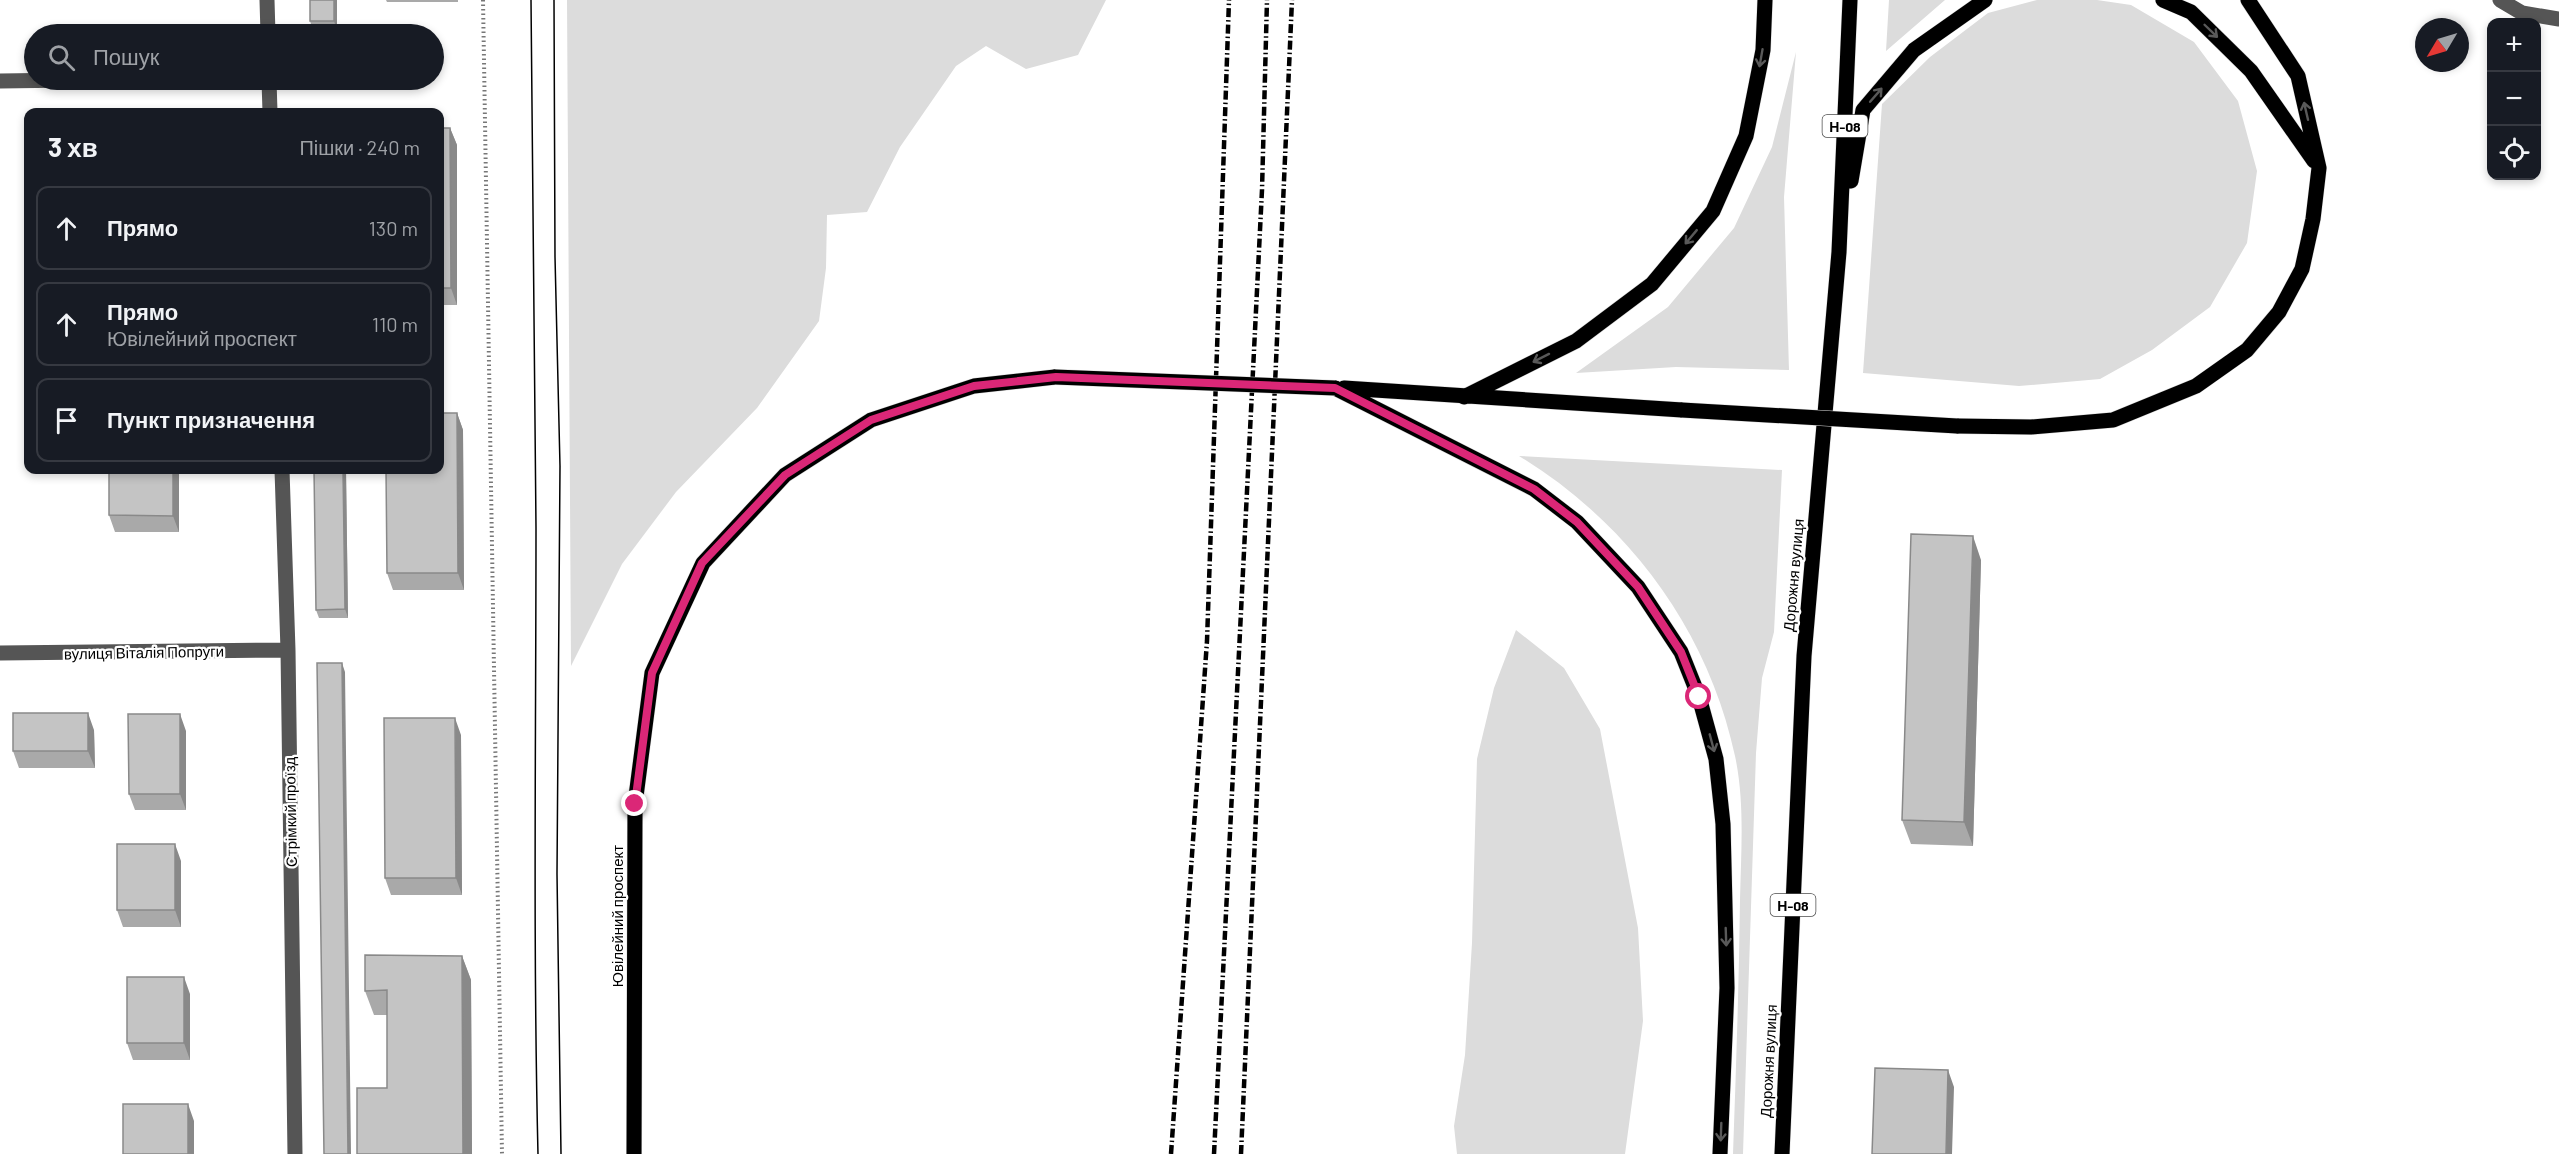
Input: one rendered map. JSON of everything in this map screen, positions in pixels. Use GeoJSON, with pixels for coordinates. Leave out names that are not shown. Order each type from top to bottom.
{"type":"FeatureCollection","features":[{"type":"Feature","properties":{"kind":"main road"},"geometry":{"type":"LineString","coordinates":[[1464,397],[1576,341],[1652,284],[1713,211],[1746,136],[1763,50],[1765,0]]}},
{"type":"Feature","properties":{"kind":"main road","name":"Дорожня вулиця"},"geometry":{"type":"LineString","coordinates":[[1782,1154],[1804,656],[1839,252],[1850,0]]}},
{"type":"Feature","properties":{"kind":"main road"},"geometry":{"type":"LineString","coordinates":[[1839,252],[1863,110],[1914,50],[1985,0]]}},
{"type":"Feature","properties":{"kind":"main road"},"geometry":{"type":"LineString","coordinates":[[2163,0],[2191,12],[2251,71],[2319,168]]}},
{"type":"Feature","properties":{"kind":"main road","name":"Ювілейний проспект"},"geometry":{"type":"LineString","coordinates":[[634,1154],[635,804],[652,673],[702,563],[785,475],[871,420],[974,386],[1056,377],[1335,388],[1957,426],[2031,427],[2113,420],[2196,386],[2247,350],[2279,312],[2302,269],[2313,219],[2319,168],[2298,76],[2248,0]]}},
{"type":"Feature","properties":{"kind":"main road"},"geometry":{"type":"LineString","coordinates":[[1335,388],[1534,489],[1577,522],[1638,587],[1681,652],[1699,697],[1716,759],[1723,824],[1727,988],[1720,1154]]}},
{"type":"Feature","properties":{"kind":"street"},"geometry":{"type":"LineString","coordinates":[[267,0],[268,24]]}},
{"type":"Feature","properties":{"kind":"street"},"geometry":{"type":"LineString","coordinates":[[2500,0],[2522,13],[2559,18]]}},
{"type":"Feature","properties":{"kind":"street"},"geometry":{"type":"LineString","coordinates":[[0,81],[24,81]]}},
{"type":"Feature","properties":{"kind":"street"},"geometry":{"type":"LineString","coordinates":[[269,90],[270,108]]}},
{"type":"Feature","properties":{"kind":"street","name":"Стрімкий проїзд"},"geometry":{"type":"LineString","coordinates":[[282,474],[288,650],[296,1154]]}},
{"type":"Feature","properties":{"kind":"street","name":"вулиця Віталія Попруги"},"geometry":{"type":"LineString","coordinates":[[0,653],[288,650]]}},
{"type":"Feature","properties":{"kind":"path"},"geometry":{"type":"LineString","coordinates":[[483,0],[502,1154]]}},
{"type":"Feature","properties":{"kind":"shaded area"},"geometry":{"type":"Polygon","coordinates":[[[567,0],[1106,0],[1078,55],[1026,69],[986,46],[956,66],[900,147],[867,212],[827,215],[826,268],[819,321],[757,408],[676,492],[622,564],[571,666],[567,0]]]}},
{"type":"Feature","properties":{"kind":"shaded area"},"geometry":{"type":"Polygon","coordinates":[[[1889,0],[1945,0],[1886,51],[1889,0]]]}},
{"type":"Feature","properties":{"kind":"shaded area"},"geometry":{"type":"Polygon","coordinates":[[[2037,0],[2097,0],[2131,5],[2194,42],[2238,101],[2257,171],[2247,243],[2210,307],[2152,350],[2100,379],[2019,386],[1863,373],[1882,104],[1930,57],[1988,13],[2037,0]]]}},
{"type":"Feature","properties":{"kind":"shaded area"},"geometry":{"type":"Polygon","coordinates":[[[1796,52],[1784,197],[1789,370],[1676,367],[1576,373],[1668,307],[1734,228],[1772,147],[1796,52]]]}},
{"type":"Feature","properties":{"kind":"shaded area"},"geometry":{"type":"Polygon","coordinates":[[[1519,456],[1782,470],[1774,632],[1762,678],[1756,753],[1743,1154],[1733,1154],[1741,809],[1735,756],[1722,710],[1705,665],[1684,623],[1658,584],[1629,547],[1595,513],[1559,483],[1519,456]]]}},
{"type":"Feature","properties":{"kind":"shaded area"},"geometry":{"type":"Polygon","coordinates":[[[1516,630],[1564,668],[1600,729],[1638,928],[1643,1021],[1625,1154],[1457,1154],[1454,1126],[1465,1055],[1472,943],[1477,759],[1494,688],[1516,630]]]}},
{"type":"Feature","properties":{"kind":"building"},"geometry":{"type":"Polygon","coordinates":[[[310,0],[334,0],[334,21],[310,21],[310,0]]]}},
{"type":"Feature","properties":{"kind":"building"},"geometry":{"type":"Polygon","coordinates":[[[444,128],[450,128],[451,288],[444,288],[444,128]]]}},
{"type":"Feature","properties":{"kind":"building"},"geometry":{"type":"Polygon","coordinates":[[[444,413],[457,413],[458,573],[387,573],[386,474],[444,474],[444,413]]]}},
{"type":"Feature","properties":{"kind":"building"},"geometry":{"type":"Polygon","coordinates":[[[109,474],[173,474],[173,516],[109,515],[109,474]]]}},
{"type":"Feature","properties":{"kind":"building"},"geometry":{"type":"Polygon","coordinates":[[[314,474],[343,474],[345,609],[316,610],[314,474]]]}},
{"type":"Feature","properties":{"kind":"building"},"geometry":{"type":"Polygon","coordinates":[[[1911,534],[1973,536],[1964,822],[1902,820],[1911,534]]]}},
{"type":"Feature","properties":{"kind":"building"},"geometry":{"type":"Polygon","coordinates":[[[317,663],[342,663],[348,1154],[324,1154],[317,663]]]}},
{"type":"Feature","properties":{"kind":"building"},"geometry":{"type":"Polygon","coordinates":[[[13,713],[88,713],[88,751],[13,751],[13,713]]]}},
{"type":"Feature","properties":{"kind":"building"},"geometry":{"type":"Polygon","coordinates":[[[128,714],[180,714],[180,794],[129,794],[128,714]]]}},
{"type":"Feature","properties":{"kind":"building"},"geometry":{"type":"Polygon","coordinates":[[[384,718],[455,718],[456,878],[385,878],[384,718]]]}},
{"type":"Feature","properties":{"kind":"building"},"geometry":{"type":"Polygon","coordinates":[[[117,844],[175,844],[175,910],[117,910],[117,844]]]}},
{"type":"Feature","properties":{"kind":"building"},"geometry":{"type":"Polygon","coordinates":[[[365,955],[462,956],[463,1154],[357,1154],[357,1088],[387,1088],[387,990],[365,991],[365,955]]]}},
{"type":"Feature","properties":{"kind":"building"},"geometry":{"type":"Polygon","coordinates":[[[127,977],[184,977],[184,1043],[127,1043],[127,977]]]}},
{"type":"Feature","properties":{"kind":"building"},"geometry":{"type":"Polygon","coordinates":[[[1875,1068],[1948,1070],[1946,1154],[1872,1154],[1875,1068]]]}},
{"type":"Feature","properties":{"kind":"building"},"geometry":{"type":"Polygon","coordinates":[[[123,1104],[188,1104],[188,1154],[123,1154],[123,1104]]]}},
{"type":"Feature","properties":{"kind":"tram line"},"geometry":{"type":"LineString","coordinates":[[531,0],[536,462],[535,919],[538,1154]]}},
{"type":"Feature","properties":{"kind":"tram line"},"geometry":{"type":"LineString","coordinates":[[554,0],[555,257],[560,466],[557,874],[561,1154]]}},
{"type":"Feature","properties":{"kind":"railway"},"geometry":{"type":"LineString","coordinates":[[1171,1154],[1207,641],[1229,0]]}},
{"type":"Feature","properties":{"kind":"railway"},"geometry":{"type":"LineString","coordinates":[[1214,1154],[1262,190],[1267,0]]}},
{"type":"Feature","properties":{"kind":"railway"},"geometry":{"type":"LineString","coordinates":[[1241,1154],[1292,0]]}},
{"type":"Feature","properties":{"kind":"route"},"geometry":{"type":"LineString","coordinates":[[635,804],[652,673],[702,563],[785,475],[871,420],[974,386],[1056,377],[1335,388],[1534,489],[1577,522],[1638,587],[1681,652],[1699,697]]}}]}
